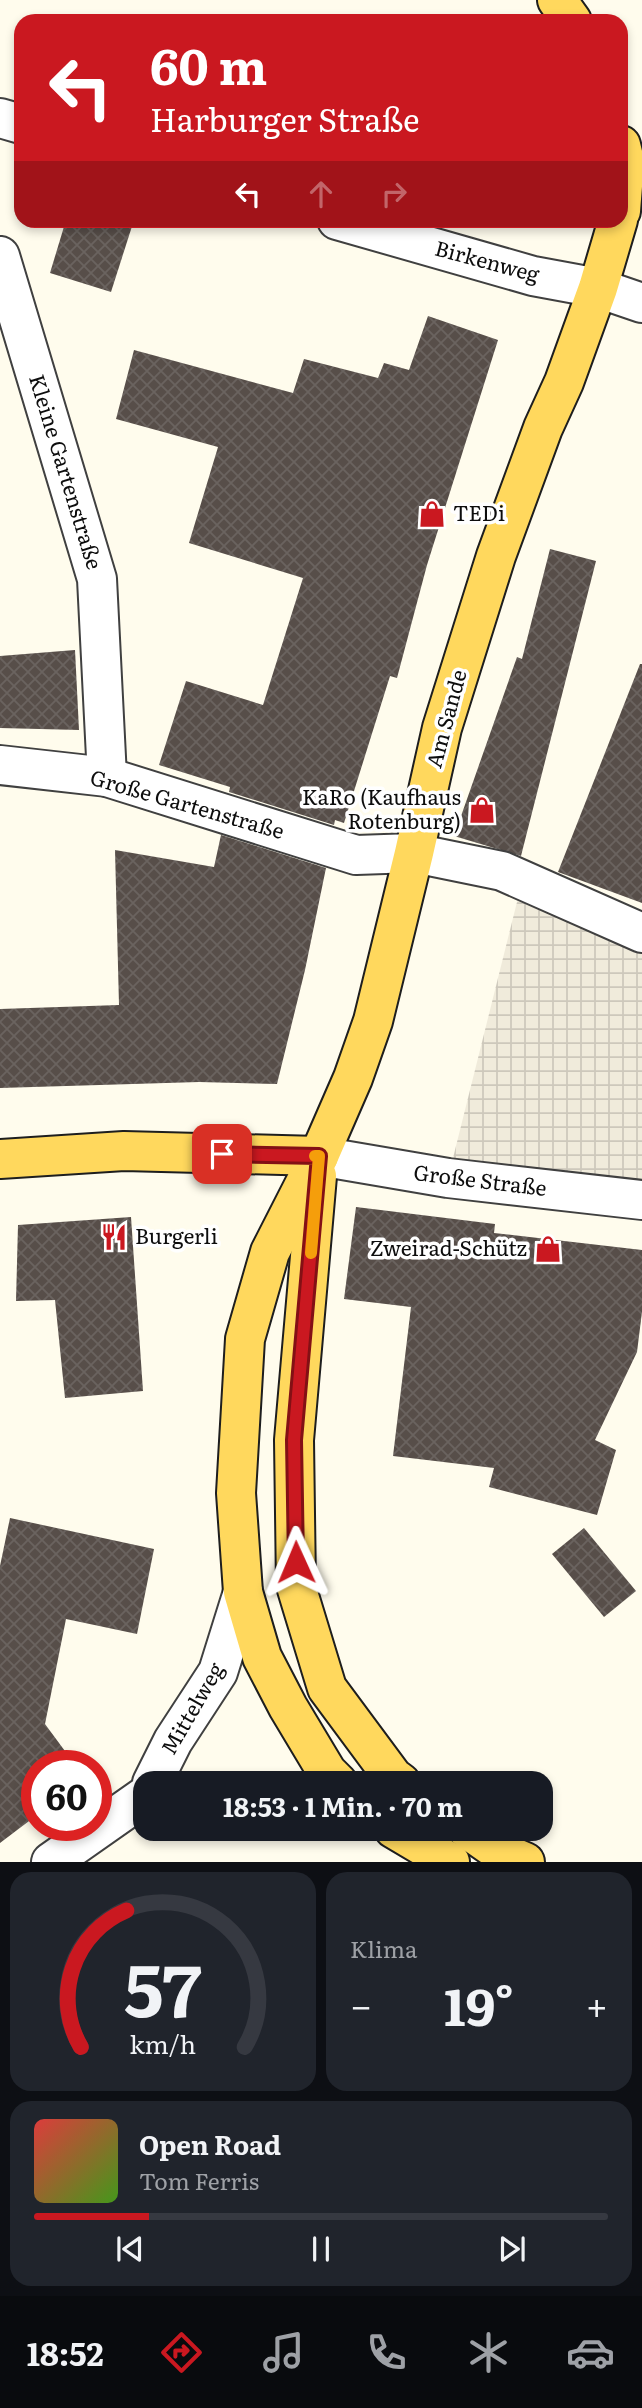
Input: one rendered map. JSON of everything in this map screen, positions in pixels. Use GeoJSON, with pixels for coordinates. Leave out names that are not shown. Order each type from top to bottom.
{"type":"FeatureCollection","features":[{"type":"Feature","properties":{"kind":"main road","name":"Am Sande"},"geometry":{"type":"LineString","coordinates":[[328,1771],[288,1707],[262,1657],[243,1592],[236,1493],[245,1339],[270,1252],[319,1156],[353,1078],[373,1021],[415,853],[442,728],[496,555],[598,288],[616,228]]}},
{"type":"Feature","properties":{"kind":"main road"},"geometry":{"type":"LineString","coordinates":[[0,1159],[124,1151],[319,1156],[294,1440],[296,1587],[327,1688],[389,1771]]}},
{"type":"Feature","properties":{"kind":"main road"},"geometry":{"type":"LineString","coordinates":[[414,1841],[450,1862]]}},
{"type":"Feature","properties":{"kind":"main road"},"geometry":{"type":"LineString","coordinates":[[484,1841],[497,1850],[525,1862]]}},
{"type":"Feature","properties":{"kind":"street","name":"Birkenweg"},"geometry":{"type":"LineString","coordinates":[[365,228],[533,276],[598,288],[642,303]]}},
{"type":"Feature","properties":{"kind":"street","name":"Kleine Gartenstraße"},"geometry":{"type":"LineString","coordinates":[[0,256],[97,579],[107,777]]}},
{"type":"Feature","properties":{"kind":"street","name":"Große Gartenstraße"},"geometry":{"type":"LineString","coordinates":[[0,765],[107,777],[356,855],[415,853],[502,872],[642,933]]}},
{"type":"Feature","properties":{"kind":"street","name":"Große Straße"},"geometry":{"type":"LineString","coordinates":[[319,1156],[448,1178],[642,1200]]}},
{"type":"Feature","properties":{"kind":"street","name":"Mittelweg"},"geometry":{"type":"LineString","coordinates":[[158,1771],[173,1741],[218,1672],[243,1592]]}},
{"type":"Feature","properties":{"kind":"street"},"geometry":{"type":"LineString","coordinates":[[51,1862],[133,1805]]}},
{"type":"Feature","properties":{"kind":"shaded area"},"geometry":{"type":"Polygon","coordinates":[[[522,882],[642,933],[642,1200],[448,1178],[522,882]]]}},
{"type":"Feature","properties":{"kind":"building"},"geometry":{"type":"Polygon","coordinates":[[[64,228],[131,228],[111,292],[50,273],[64,228]]]}},
{"type":"Feature","properties":{"kind":"building"},"geometry":{"type":"Polygon","coordinates":[[[428,316],[498,340],[427,565],[397,678],[390,676],[344,823],[335,820],[334,825],[229,792],[230,787],[159,765],[186,681],[263,705],[303,578],[189,543],[218,447],[116,419],[134,350],[293,393],[304,359],[378,378],[384,363],[409,370],[428,316]]]}},
{"type":"Feature","properties":{"kind":"building"},"geometry":{"type":"Polygon","coordinates":[[[550,549],[596,561],[521,856],[454,836],[517,657],[522,659],[550,549]]]}},
{"type":"Feature","properties":{"kind":"building"},"geometry":{"type":"Polygon","coordinates":[[[75,650],[79,730],[0,728],[0,656],[75,650]]]}},
{"type":"Feature","properties":{"kind":"building"},"geometry":{"type":"Polygon","coordinates":[[[642,664],[642,903],[558,872],[642,664]]]}},
{"type":"Feature","properties":{"kind":"building"},"geometry":{"type":"Polygon","coordinates":[[[221,835],[326,868],[277,1084],[199,1082],[0,1088],[0,1009],[119,1005],[115,850],[214,867],[221,835]]]}},
{"type":"Feature","properties":{"kind":"building"},"geometry":{"type":"Polygon","coordinates":[[[356,1207],[495,1224],[494,1233],[642,1250],[642,1312],[637,1352],[595,1440],[616,1450],[597,1515],[489,1487],[494,1468],[393,1456],[411,1307],[344,1299],[356,1207]]]}},
{"type":"Feature","properties":{"kind":"building"},"geometry":{"type":"Polygon","coordinates":[[[131,1217],[143,1391],[65,1398],[55,1300],[16,1301],[18,1225],[131,1217]]]}},
{"type":"Feature","properties":{"kind":"building"},"geometry":{"type":"Polygon","coordinates":[[[10,1518],[154,1549],[137,1634],[66,1619],[45,1724],[64,1750],[21,1750],[21,1827],[0,1843],[0,1566],[10,1518]]]}},
{"type":"Feature","properties":{"kind":"building"},"geometry":{"type":"Polygon","coordinates":[[[584,1528],[636,1591],[604,1617],[552,1554],[584,1528]]]}},
{"type":"Feature","properties":{"kind":"slow traffic"},"geometry":{"type":"LineString","coordinates":[[311,1253],[319,1156],[315,1156]]}},
{"type":"Feature","properties":{"kind":"place","name":"TEDi"},"geometry":{"type":"Point","coordinates":[432,514]}},
{"type":"Feature","properties":{"kind":"place","name":"KaRo (Kaufhaus Rotenburg)"},"geometry":{"type":"Point","coordinates":[482,810]}},
{"type":"Feature","properties":{"kind":"place","name":"Burgerli"},"geometry":{"type":"Point","coordinates":[114,1237]}},
{"type":"Feature","properties":{"kind":"place","name":"Zweirad-Schütz"},"geometry":{"type":"Point","coordinates":[548,1249]}},
{"type":"Feature","properties":{"kind":"route"},"geometry":{"type":"LineString","coordinates":[[222,1154],[319,1156],[294,1440],[296,1562]]}}]}
